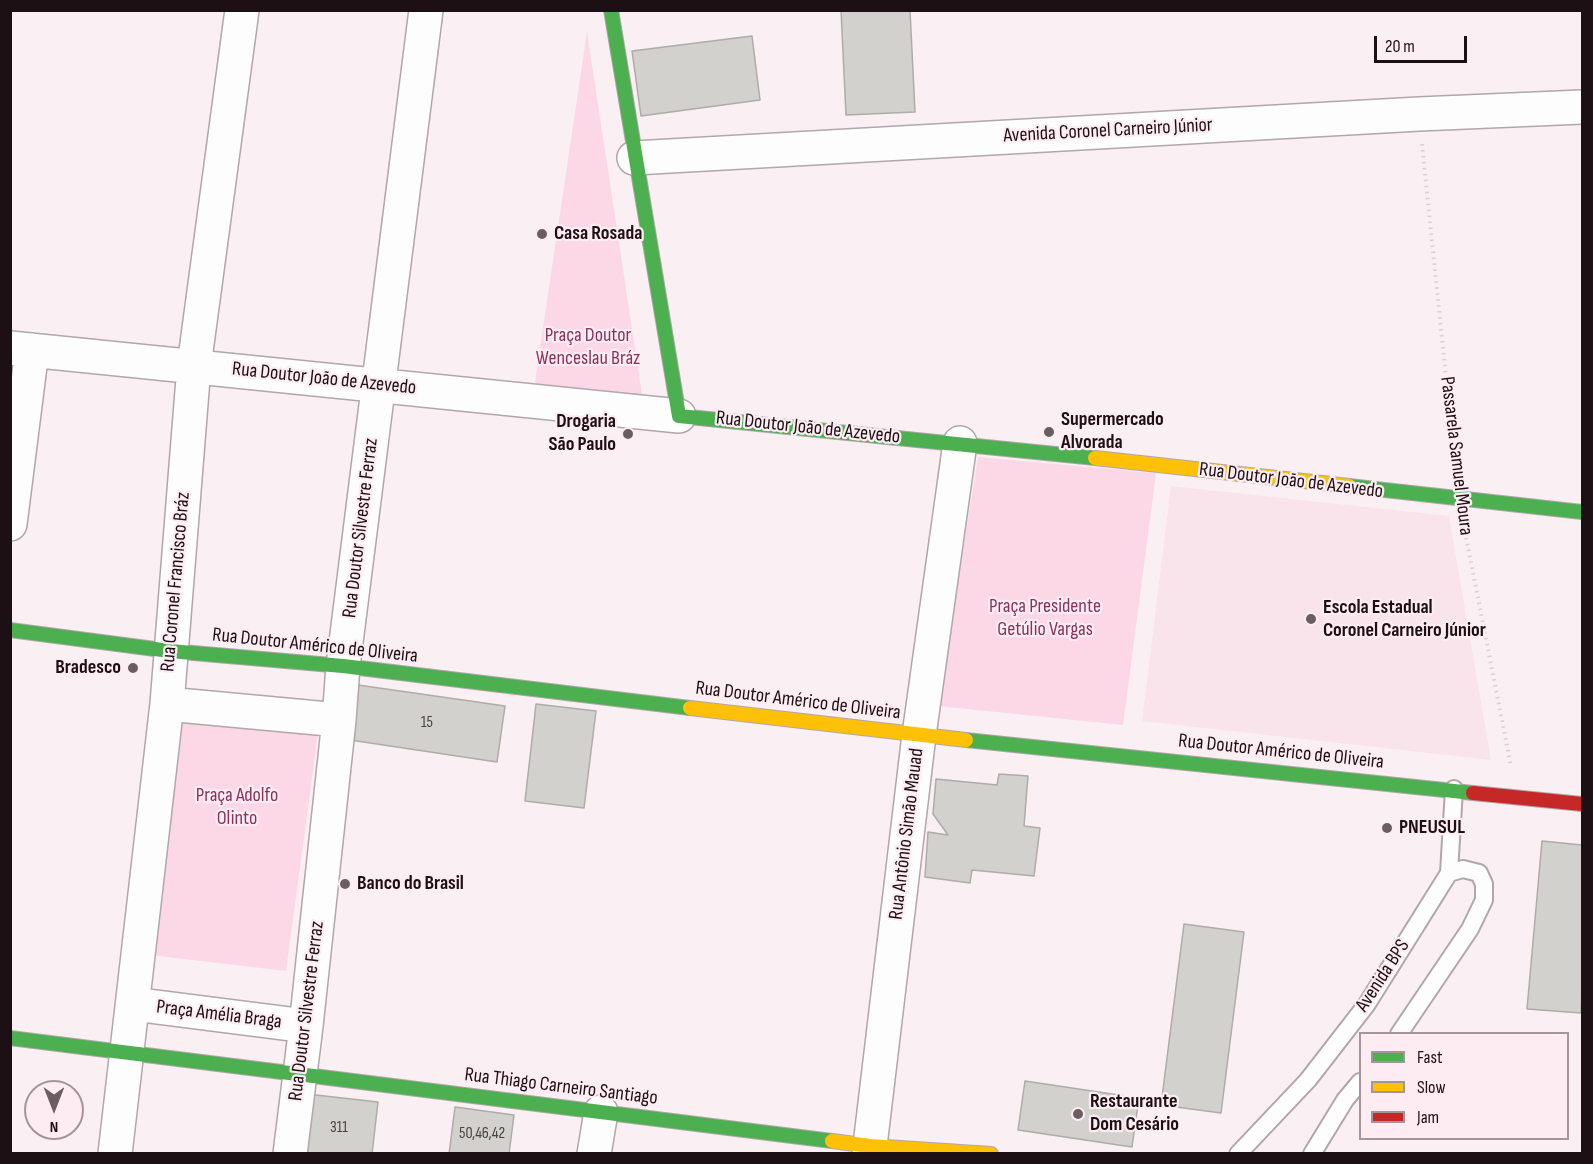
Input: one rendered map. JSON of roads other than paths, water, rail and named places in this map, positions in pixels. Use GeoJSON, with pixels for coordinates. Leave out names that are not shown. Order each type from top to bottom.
{"type":"FeatureCollection","features":[{"type":"Feature","properties":{"kind":"main road"},"geometry":{"type":"LineString","coordinates":[[611,10],[679,416]]}},
{"type":"Feature","properties":{"kind":"main road","name":"Rua Doutor João de Azevedo"},"geometry":{"type":"LineString","coordinates":[[679,416],[960,443],[1582,512]]}},
{"type":"Feature","properties":{"kind":"main road","name":"Rua Doutor Américo de Oliveira"},"geometry":{"type":"LineString","coordinates":[[10,630],[170,651],[343,666],[919,735],[1582,804]]}},
{"type":"Feature","properties":{"kind":"main road","name":"Rua Thiago Carneiro Santiago"},"geometry":{"type":"LineString","coordinates":[[10,1038],[601,1112],[869,1150],[991,1154]]}},
{"type":"Feature","properties":{"kind":"street","name":"Rua Coronel Francisco Bráz"},"geometry":{"type":"LineString","coordinates":[[115,1154],[167,704],[194,366],[242,10]]}},
{"type":"Feature","properties":{"kind":"street","name":"Rua Doutor Silvestre Ferraz"},"geometry":{"type":"LineString","coordinates":[[290,1154],[306,1026],[343,666],[426,10]]}},
{"type":"Feature","properties":{"kind":"street","name":"Avenida Coronel Carneiro Júnior"},"geometry":{"type":"LineString","coordinates":[[634,158],[1582,107]]}},
{"type":"Feature","properties":{"kind":"street","name":"Rua Doutor João de Azevedo"},"geometry":{"type":"LineString","coordinates":[[21,349],[679,416]]}},
{"type":"Feature","properties":{"kind":"street"},"geometry":{"type":"LineString","coordinates":[[10,524],[21,349]]}},
{"type":"Feature","properties":{"kind":"street","name":"Rua Antônio Simão Mauad"},"geometry":{"type":"LineString","coordinates":[[869,1150],[919,735],[960,443]]}},
{"type":"Feature","properties":{"kind":"street"},"geometry":{"type":"LineString","coordinates":[[167,704],[339,720]]}},
{"type":"Feature","properties":{"kind":"street","name":"Praça Amélia Braga"},"geometry":{"type":"LineString","coordinates":[[133,1004],[306,1026]]}},
{"type":"Feature","properties":{"kind":"street"},"geometry":{"type":"LineString","coordinates":[[594,1154],[601,1112]]}},
{"type":"Feature","properties":{"kind":"lane","name":"Avenida BPS"},"geometry":{"type":"LineString","coordinates":[[1238,1154],[1308,1080],[1367,1004],[1449,873],[1454,789]]}},
{"type":"Feature","properties":{"kind":"lane"},"geometry":{"type":"LineString","coordinates":[[1400,1032],[1470,929],[1484,900],[1484,884],[1479,873],[1463,868],[1449,873]]}},
{"type":"Feature","properties":{"kind":"lane"},"geometry":{"type":"LineString","coordinates":[[1312,1154],[1359,1083]]}},
{"type":"Feature","properties":{"kind":"place","name":"Casa Rosada"},"geometry":{"type":"Point","coordinates":[542,234]}},
{"type":"Feature","properties":{"kind":"place","name":"Supermercado Alvorada"},"geometry":{"type":"Point","coordinates":[1049,432]}},
{"type":"Feature","properties":{"kind":"place","name":"Drogaria São Paulo"},"geometry":{"type":"Point","coordinates":[628,434]}},
{"type":"Feature","properties":{"kind":"place","name":"Escola Estadual Coronel Carneiro Júnior"},"geometry":{"type":"Point","coordinates":[1311,619]}},
{"type":"Feature","properties":{"kind":"place","name":"Bradesco"},"geometry":{"type":"Point","coordinates":[133,668]}},
{"type":"Feature","properties":{"kind":"place","name":"PNEUSUL"},"geometry":{"type":"Point","coordinates":[1387,828]}},
{"type":"Feature","properties":{"kind":"place","name":"Banco do Brasil"},"geometry":{"type":"Point","coordinates":[345,884]}},
{"type":"Feature","properties":{"kind":"place","name":"Restaurante Dom Cesário"},"geometry":{"type":"Point","coordinates":[1078,1114]}},
{"type":"Feature","properties":{"kind":"park label","name":"Praça Doutor Wenceslau Bráz"},"geometry":{"type":"Point","coordinates":[588,348]}},
{"type":"Feature","properties":{"kind":"park label","name":"Praça Presidente Getúlio Vargas"},"geometry":{"type":"Point","coordinates":[1045,618]}},
{"type":"Feature","properties":{"kind":"park label","name":"Praça Adolfo Olinto"},"geometry":{"type":"Point","coordinates":[237,808]}}]}
